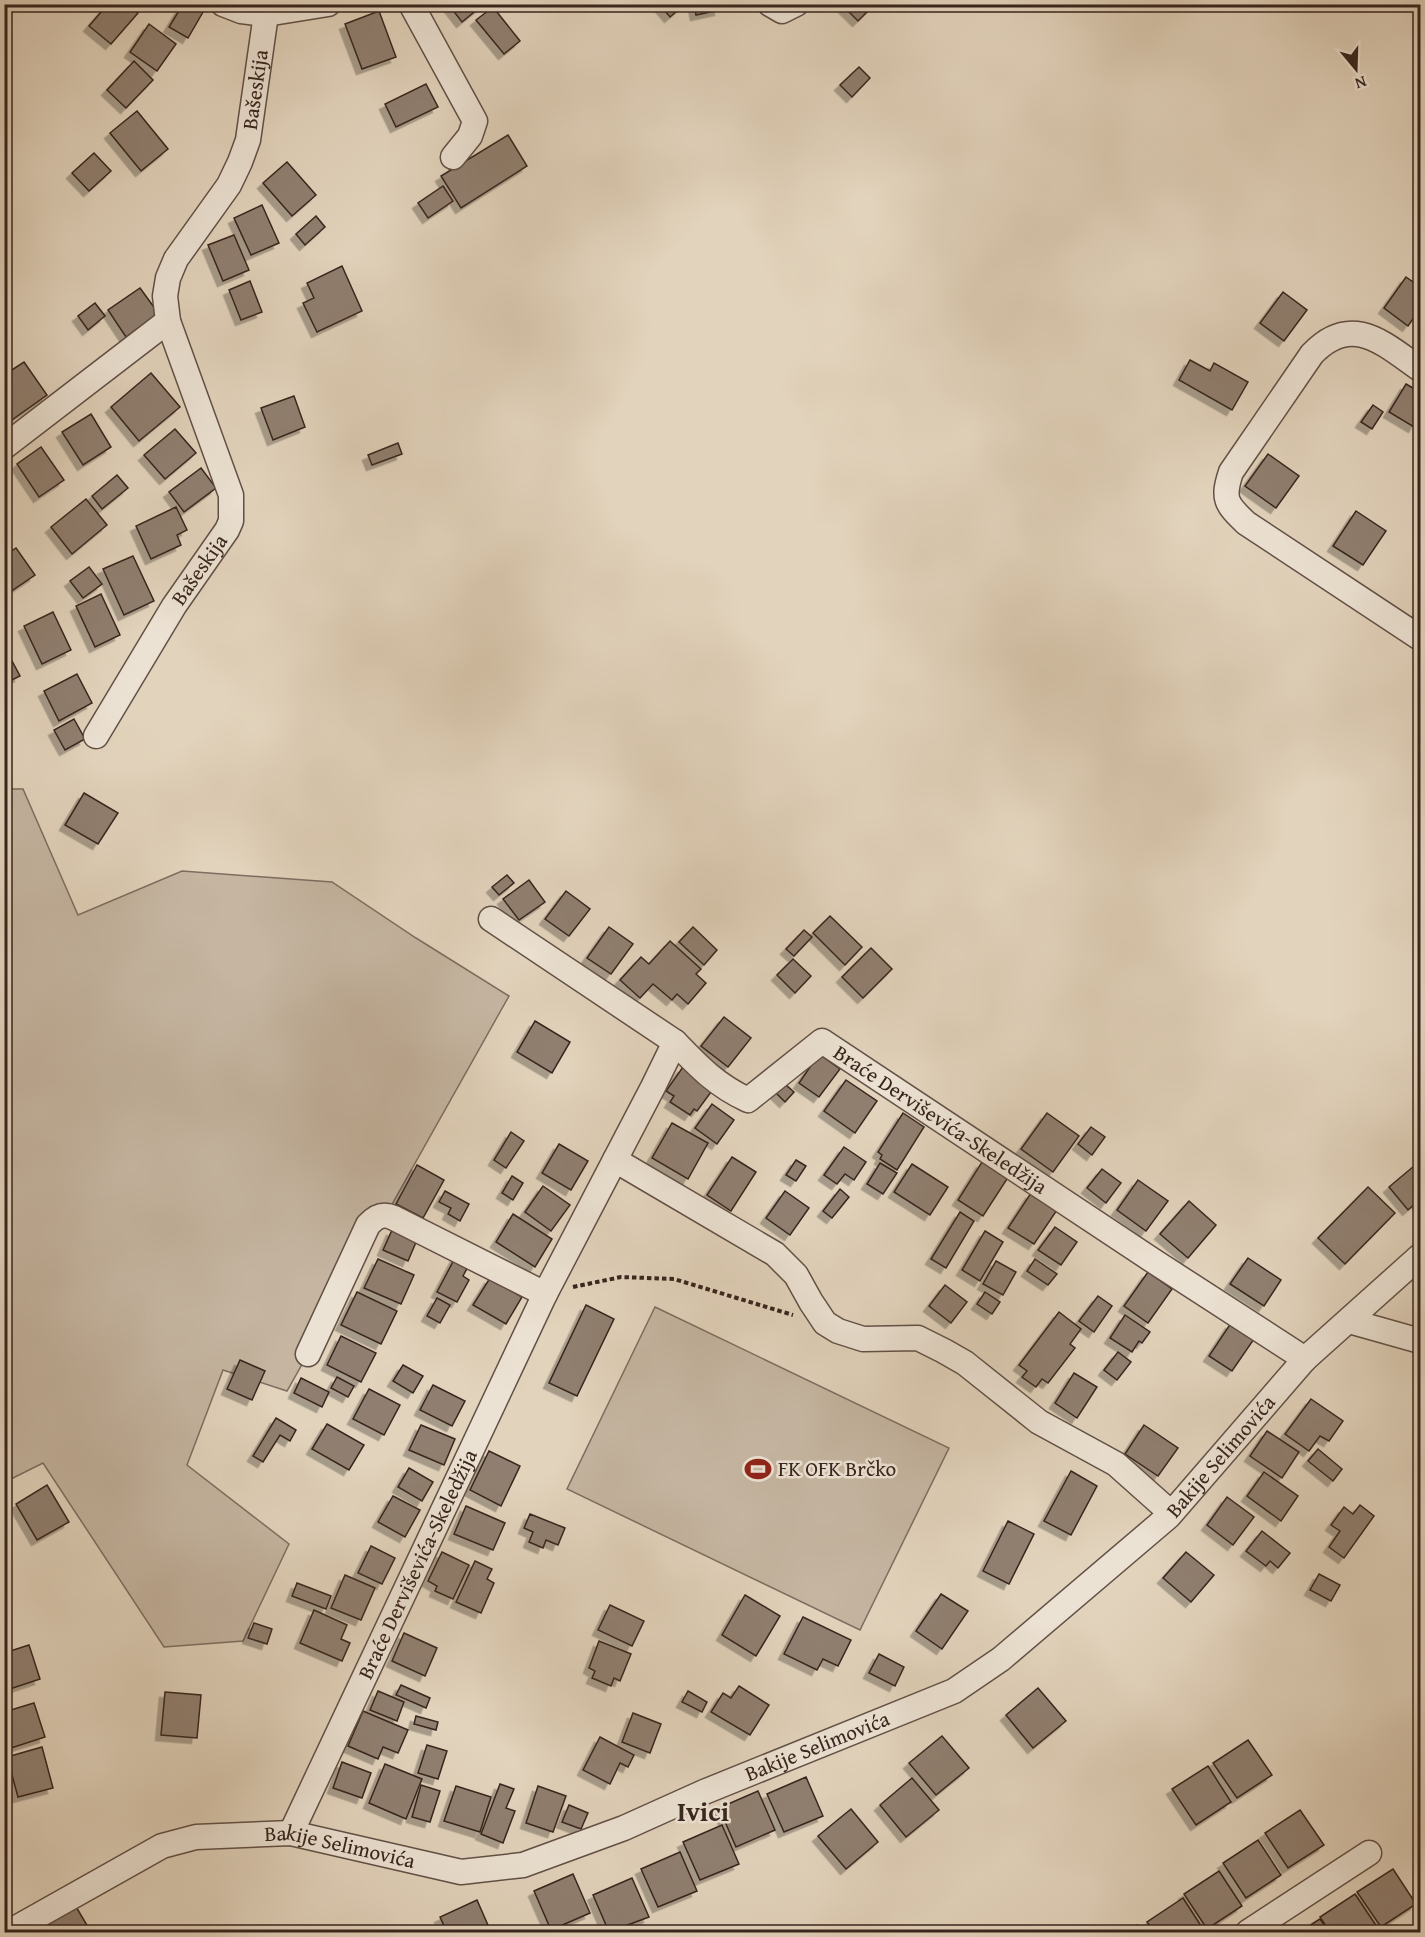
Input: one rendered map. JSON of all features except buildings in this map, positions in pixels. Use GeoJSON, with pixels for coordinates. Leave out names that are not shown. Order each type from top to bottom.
{"type":"FeatureCollection","features":[{"type":"Feature","properties":{"kind":"street"},"geometry":{"type":"LineString","coordinates":[[222,4],[241,11],[266,14],[328,4]]}},
{"type":"Feature","properties":{"kind":"street"},"geometry":{"type":"LineString","coordinates":[[411,4],[475,122],[470,136],[453,157]]}},
{"type":"Feature","properties":{"kind":"street"},"geometry":{"type":"LineString","coordinates":[[770,4],[782,11],[796,4]]}},
{"type":"Feature","properties":{"kind":"street","name":"Bašeskija"},"geometry":{"type":"LineString","coordinates":[[96,736],[174,606],[222,540],[231,521],[231,495],[168,321],[165,296],[168,278],[176,259],[229,185],[248,140],[266,14]]}},
{"type":"Feature","properties":{"kind":"street"},"geometry":{"type":"LineString","coordinates":[[4,447],[168,321]]}},
{"type":"Feature","properties":{"kind":"street"},"geometry":{"type":"LineString","coordinates":[[1420,369],[1370,336],[1355,333],[1335,335],[1323,342],[1312,354],[1231,472],[1225,489],[1230,508],[1246,523],[1420,638]]}},
{"type":"Feature","properties":{"kind":"street"},"geometry":{"type":"LineString","coordinates":[[491,919],[675,1042]]}},
{"type":"Feature","properties":{"kind":"street","name":"Braće Derviševića-Skeledžija"},"geometry":{"type":"LineString","coordinates":[[291,1833],[545,1294],[675,1042],[705,1074],[726,1089],[748,1100],[822,1041],[1305,1359]]}},
{"type":"Feature","properties":{"kind":"street"},"geometry":{"type":"LineString","coordinates":[[615,1160],[775,1254],[796,1275],[825,1323],[849,1336],[882,1340],[918,1338],[944,1351],[965,1364],[1038,1422],[1116,1464],[1171,1514]]}},
{"type":"Feature","properties":{"kind":"street"},"geometry":{"type":"LineString","coordinates":[[308,1354],[368,1225],[381,1215],[394,1218],[545,1294]]}},
{"type":"Feature","properties":{"kind":"street","name":"Bakije Selimovića"},"geometry":{"type":"LineString","coordinates":[[7,1932],[162,1846],[196,1837],[291,1833],[461,1872],[523,1865],[624,1828],[704,1792],[954,1691],[1001,1659],[1171,1514],[1305,1359],[1420,1256]]}},
{"type":"Feature","properties":{"kind":"street"},"geometry":{"type":"LineString","coordinates":[[1349,1321],[1420,1341]]}},
{"type":"Feature","properties":{"kind":"street"},"geometry":{"type":"LineString","coordinates":[[1248,1932],[1369,1853]]}},
{"type":"Feature","properties":{"kind":"path"},"geometry":{"type":"LineString","coordinates":[[545,1294],[621,1277],[674,1279],[785,1311],[804,1320],[825,1323]]}},
{"type":"Feature","properties":{"kind":"shaded area"},"geometry":{"type":"Polygon","coordinates":[[[5,789],[23,789],[78,915],[182,871],[332,882],[509,996],[287,1391],[223,1370],[187,1465],[289,1544],[243,1641],[164,1647],[43,1463],[5,1482],[4,1056],[9,1033],[4,1031],[5,789]]]}},
{"type":"Feature","properties":{"kind":"shaded area","name":"FK OFK Brčko"},"geometry":{"type":"Polygon","coordinates":[[[655,1307],[949,1448],[860,1630],[567,1489],[655,1307]]]}},
{"type":"Feature","properties":{"kind":"place","name":"FK OFK Brčko"},"geometry":{"type":"Point","coordinates":[758,1469]}},
{"type":"Feature","properties":{"kind":"district","name":"Ivici"},"geometry":{"type":"Point","coordinates":[703,1812]}}]}
